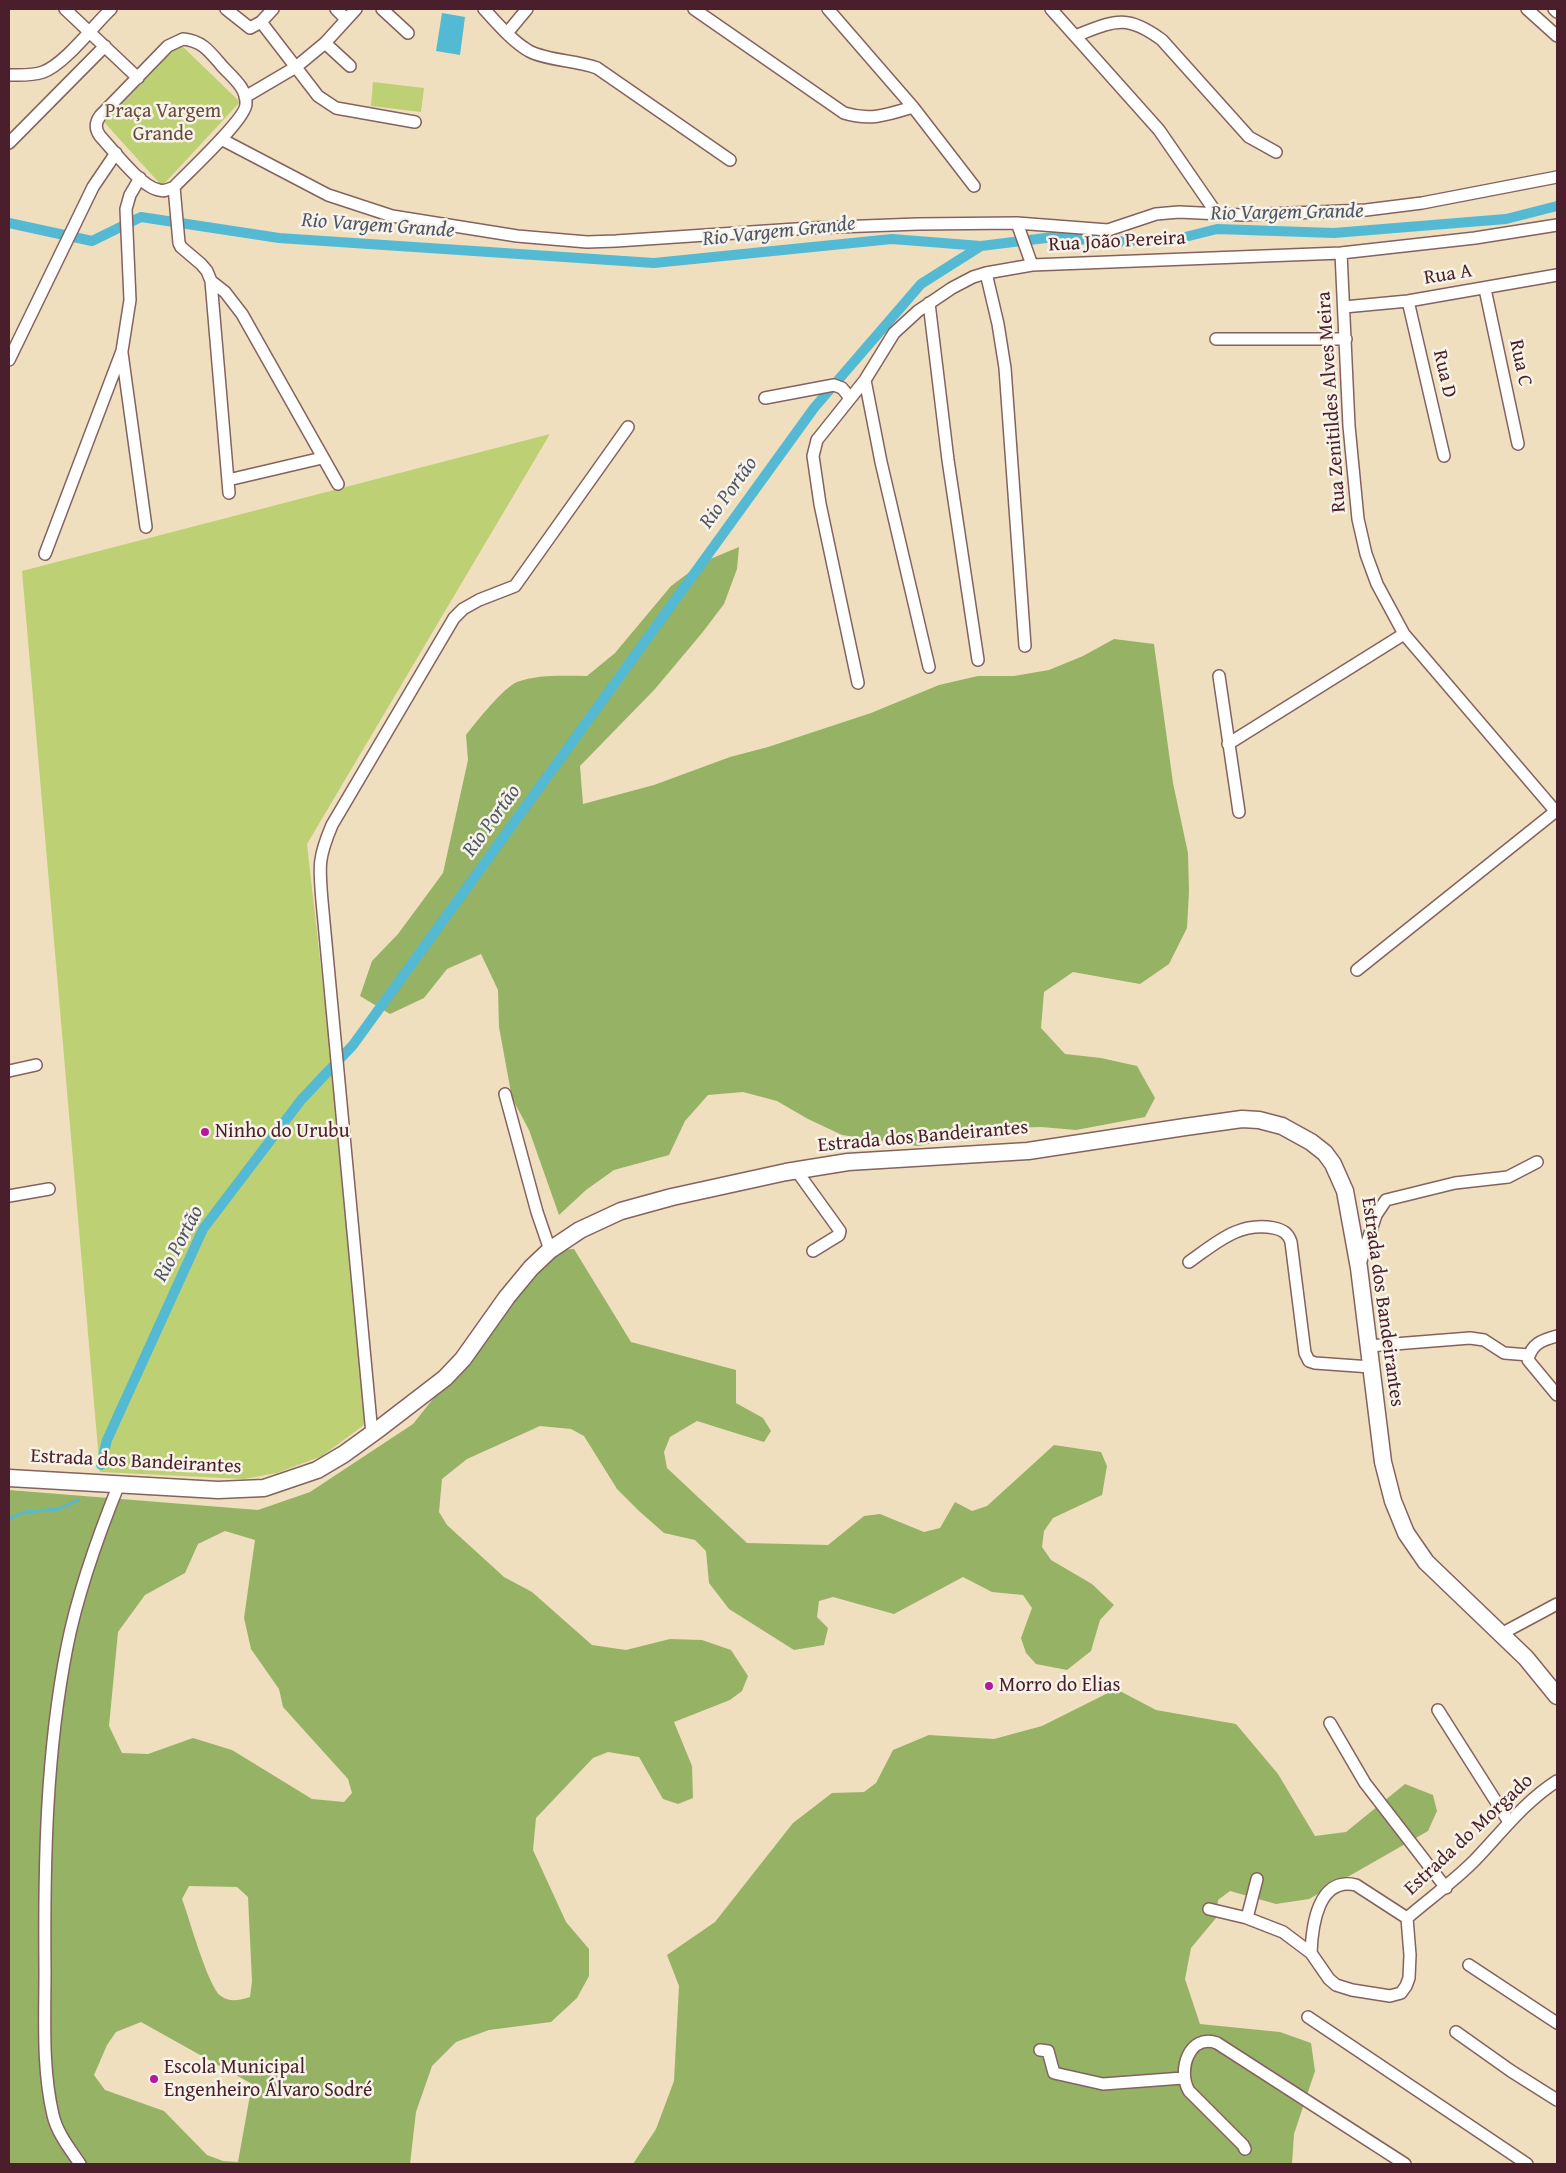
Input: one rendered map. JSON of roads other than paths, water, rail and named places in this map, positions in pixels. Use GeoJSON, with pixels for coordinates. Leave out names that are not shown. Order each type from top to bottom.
{"type":"FeatureCollection","features":[{"type":"Feature","properties":{"kind":"main road","name":"Estrada dos Bandeirantes"},"geometry":{"type":"LineString","coordinates":[[9,1478],[218,1490],[264,1488],[317,1470],[372,1434],[444,1378],[463,1359],[507,1297],[531,1268],[550,1250],[580,1230],[621,1212],[672,1197],[796,1170],[880,1159],[1028,1151],[1242,1119],[1269,1121],[1311,1142],[1324,1152],[1333,1164],[1348,1205],[1359,1268],[1383,1462],[1393,1500],[1406,1533],[1426,1562],[1501,1634],[1543,1677],[1557,1696]]}},
{"type":"Feature","properties":{"kind":"street"},"geometry":{"type":"LineString","coordinates":[[64,9],[138,78]]}},
{"type":"Feature","properties":{"kind":"street"},"geometry":{"type":"LineString","coordinates":[[9,75],[27,76],[44,72],[59,62],[111,9]]}},
{"type":"Feature","properties":{"kind":"street"},"geometry":{"type":"LineString","coordinates":[[226,9],[246,27],[253,27],[261,22],[273,9]]}},
{"type":"Feature","properties":{"kind":"street"},"geometry":{"type":"LineString","coordinates":[[336,9],[346,19]]}},
{"type":"Feature","properties":{"kind":"street"},"geometry":{"type":"LineString","coordinates":[[245,97],[296,67],[325,43],[356,9]]}},
{"type":"Feature","properties":{"kind":"street"},"geometry":{"type":"LineString","coordinates":[[382,9],[408,33]]}},
{"type":"Feature","properties":{"kind":"street"},"geometry":{"type":"LineString","coordinates":[[484,9],[507,33],[530,51],[597,68],[730,160]]}},
{"type":"Feature","properties":{"kind":"street"},"geometry":{"type":"LineString","coordinates":[[507,33],[527,9]]}},
{"type":"Feature","properties":{"kind":"street"},"geometry":{"type":"LineString","coordinates":[[694,9],[709,12],[844,113],[860,118],[886,116],[913,107]]}},
{"type":"Feature","properties":{"kind":"street"},"geometry":{"type":"LineString","coordinates":[[828,9],[913,107],[974,186]]}},
{"type":"Feature","properties":{"kind":"street"},"geometry":{"type":"LineString","coordinates":[[1051,9],[1159,130],[1217,214]]}},
{"type":"Feature","properties":{"kind":"street"},"geometry":{"type":"LineString","coordinates":[[1527,9],[1557,36]]}},
{"type":"Feature","properties":{"kind":"street"},"geometry":{"type":"LineString","coordinates":[[1554,9],[1557,12]]}},
{"type":"Feature","properties":{"kind":"street"},"geometry":{"type":"LineString","coordinates":[[261,22],[318,96],[336,108],[415,122]]}},
{"type":"Feature","properties":{"kind":"street"},"geometry":{"type":"LineString","coordinates":[[1075,36],[1111,22],[1129,22],[1148,30],[1162,40],[1249,137],[1276,152]]}},
{"type":"Feature","properties":{"kind":"street"},"geometry":{"type":"LineString","coordinates":[[183,39],[198,42],[207,49],[242,88],[245,97],[245,110],[221,139],[174,187],[164,191],[149,187],[97,131],[98,120],[168,46],[183,39]]}},
{"type":"Feature","properties":{"kind":"street"},"geometry":{"type":"LineString","coordinates":[[325,43],[350,66]]}},
{"type":"Feature","properties":{"kind":"street"},"geometry":{"type":"LineString","coordinates":[[9,143],[105,46]]}},
{"type":"Feature","properties":{"kind":"street"},"geometry":{"type":"LineString","coordinates":[[221,139],[328,195],[369,210],[392,216],[516,236],[587,242],[811,228],[1100,230],[1116,228],[1156,214],[1366,210],[1422,203],[1557,177]]}},
{"type":"Feature","properties":{"kind":"street"},"geometry":{"type":"LineString","coordinates":[[9,360],[92,187],[116,153]]}},
{"type":"Feature","properties":{"kind":"street"},"geometry":{"type":"LineString","coordinates":[[45,554],[122,351],[130,300],[126,209],[130,195],[140,178]]}},
{"type":"Feature","properties":{"kind":"street"},"geometry":{"type":"LineString","coordinates":[[174,187],[177,237],[180,247],[201,264],[207,271],[210,281],[229,493]]}},
{"type":"Feature","properties":{"kind":"street","name":"Rua João Pereira"},"geometry":{"type":"LineString","coordinates":[[858,683],[820,504],[813,456],[817,440],[866,377],[894,333],[929,303],[966,281],[986,273],[1032,265],[1342,253],[1475,238],[1557,225]]}},
{"type":"Feature","properties":{"kind":"street"},"geometry":{"type":"LineString","coordinates":[[1019,228],[1032,265]]}},
{"type":"Feature","properties":{"kind":"street","name":"Rua Zenitildes Alves Meira"},"geometry":{"type":"LineString","coordinates":[[1342,253],[1349,426],[1358,520],[1366,554],[1378,584],[1404,634],[1556,812]]}},
{"type":"Feature","properties":{"kind":"street"},"geometry":{"type":"LineString","coordinates":[[986,273],[998,324],[1005,368],[1025,646]]}},
{"type":"Feature","properties":{"kind":"street","name":"Rua A"},"geometry":{"type":"LineString","coordinates":[[1344,307],[1408,300],[1557,278]]}},
{"type":"Feature","properties":{"kind":"street"},"geometry":{"type":"LineString","coordinates":[[210,281],[225,292],[242,314],[338,484]]}},
{"type":"Feature","properties":{"kind":"street","name":"Rua C"},"geometry":{"type":"LineString","coordinates":[[1485,289],[1518,444]]}},
{"type":"Feature","properties":{"kind":"street","name":"Rua D"},"geometry":{"type":"LineString","coordinates":[[1408,300],[1444,456]]}},
{"type":"Feature","properties":{"kind":"street"},"geometry":{"type":"LineString","coordinates":[[929,303],[948,460],[978,660]]}},
{"type":"Feature","properties":{"kind":"street"},"geometry":{"type":"LineString","coordinates":[[1216,339],[1346,339]]}},
{"type":"Feature","properties":{"kind":"street"},"geometry":{"type":"LineString","coordinates":[[122,351],[146,528]]}},
{"type":"Feature","properties":{"kind":"street"},"geometry":{"type":"LineString","coordinates":[[866,377],[881,462],[929,667]]}},
{"type":"Feature","properties":{"kind":"street"},"geometry":{"type":"LineString","coordinates":[[764,398],[834,385],[842,388],[850,398]]}},
{"type":"Feature","properties":{"kind":"street"},"geometry":{"type":"LineString","coordinates":[[372,1434],[319,867],[320,854],[332,825],[454,618],[463,609],[479,600],[515,586],[628,427]]}},
{"type":"Feature","properties":{"kind":"street"},"geometry":{"type":"LineString","coordinates":[[228,480],[322,458]]}},
{"type":"Feature","properties":{"kind":"street"},"geometry":{"type":"LineString","coordinates":[[1228,744],[1404,634]]}},
{"type":"Feature","properties":{"kind":"street"},"geometry":{"type":"LineString","coordinates":[[1219,676],[1239,812]]}},
{"type":"Feature","properties":{"kind":"street"},"geometry":{"type":"LineString","coordinates":[[1357,970],[1556,812]]}},
{"type":"Feature","properties":{"kind":"street"},"geometry":{"type":"LineString","coordinates":[[9,1072],[36,1065]]}},
{"type":"Feature","properties":{"kind":"street"},"geometry":{"type":"LineString","coordinates":[[505,1094],[537,1212],[550,1250]]}},
{"type":"Feature","properties":{"kind":"street"},"geometry":{"type":"LineString","coordinates":[[1359,1268],[1376,1214],[1386,1200],[1455,1183],[1508,1177],[1537,1162]]}},
{"type":"Feature","properties":{"kind":"street"},"geometry":{"type":"LineString","coordinates":[[796,1170],[838,1227],[838,1235],[814,1251]]}},
{"type":"Feature","properties":{"kind":"street"},"geometry":{"type":"LineString","coordinates":[[9,1196],[48,1189]]}},
{"type":"Feature","properties":{"kind":"street"},"geometry":{"type":"LineString","coordinates":[[1189,1262],[1229,1235],[1245,1228],[1268,1227],[1283,1230],[1289,1235],[1292,1242],[1305,1353],[1309,1361],[1314,1363],[1371,1367]]}},
{"type":"Feature","properties":{"kind":"street"},"geometry":{"type":"LineString","coordinates":[[1557,1336],[1536,1344],[1530,1351],[1528,1360],[1557,1395]]}},
{"type":"Feature","properties":{"kind":"street"},"geometry":{"type":"LineString","coordinates":[[1368,1346],[1470,1338],[1484,1340],[1504,1353],[1529,1355]]}},
{"type":"Feature","properties":{"kind":"street"},"geometry":{"type":"LineString","coordinates":[[80,2164],[60,2132],[53,2116],[50,2097],[45,2057],[44,1879],[52,1750],[68,1646],[84,1583],[119,1484]]}},
{"type":"Feature","properties":{"kind":"street"},"geometry":{"type":"LineString","coordinates":[[1501,1634],[1557,1604]]}},
{"type":"Feature","properties":{"kind":"street"},"geometry":{"type":"LineString","coordinates":[[1438,1710],[1509,1822]]}},
{"type":"Feature","properties":{"kind":"street"},"geometry":{"type":"LineString","coordinates":[[1330,1723],[1365,1783],[1446,1888]]}},
{"type":"Feature","properties":{"kind":"street","name":"Estrada do Morgado"},"geometry":{"type":"LineString","coordinates":[[1311,1953],[1328,1979],[1336,1985],[1352,1990],[1390,1996],[1400,1993],[1406,1986],[1409,1978],[1410,1955],[1407,1918],[1446,1888],[1540,1792],[1557,1781]]}},
{"type":"Feature","properties":{"kind":"street"},"geometry":{"type":"LineString","coordinates":[[1247,1918],[1257,1878]]}},
{"type":"Feature","properties":{"kind":"street"},"geometry":{"type":"LineString","coordinates":[[1311,1953],[1312,1936],[1320,1901],[1326,1893],[1337,1886],[1348,1883],[1356,1885],[1407,1918]]}},
{"type":"Feature","properties":{"kind":"street"},"geometry":{"type":"LineString","coordinates":[[1209,1909],[1247,1918],[1283,1932],[1311,1953]]}},
{"type":"Feature","properties":{"kind":"street"},"geometry":{"type":"LineString","coordinates":[[1469,1965],[1557,2023]]}},
{"type":"Feature","properties":{"kind":"street"},"geometry":{"type":"LineString","coordinates":[[1308,2017],[1527,2164]]}},
{"type":"Feature","properties":{"kind":"street"},"geometry":{"type":"LineString","coordinates":[[1456,2032],[1511,2071],[1557,2100]]}},
{"type":"Feature","properties":{"kind":"street"},"geometry":{"type":"LineString","coordinates":[[1244,2149],[1189,2090],[1183,2078],[1188,2054],[1196,2044],[1203,2040],[1216,2043],[1405,2164]]}},
{"type":"Feature","properties":{"kind":"street"},"geometry":{"type":"LineString","coordinates":[[1040,2050],[1048,2050],[1054,2073],[1103,2084],[1183,2078]]}},
{"type":"Feature","properties":{"kind":"water"},"geometry":{"type":"Polygon","coordinates":[[[442,13],[465,17],[460,55],[436,51],[442,13]]]}},
{"type":"Feature","properties":{"kind":"waterway","name":"Rio Vargem Grande"},"geometry":{"type":"LineString","coordinates":[[9,223],[92,241],[141,217],[279,238],[654,263],[892,239],[981,246],[1054,237],[1111,242],[1181,238],[1217,229],[1334,233],[1506,219],[1557,206]]}},
{"type":"Feature","properties":{"kind":"waterway","name":"Rio Portão"},"geometry":{"type":"LineString","coordinates":[[101,1465],[107,1440],[203,1229],[301,1100],[353,1045],[814,408],[921,284],[981,246]]}},
{"type":"Feature","properties":{"kind":"waterway","name":"Rio Portão"},"geometry":{"type":"LineString","coordinates":[[9,1519],[24,1512],[59,1509],[78,1500]]}},
{"type":"Feature","properties":{"kind":"place","name":"Ninho do Urubu"},"geometry":{"type":"Point","coordinates":[205,1132]}},
{"type":"Feature","properties":{"kind":"place","name":"Morro do Elias"},"geometry":{"type":"Point","coordinates":[989,1686]}},
{"type":"Feature","properties":{"kind":"place","name":"Escola Municipal Engenheiro Álvaro Sodré"},"geometry":{"type":"Point","coordinates":[154,2079]}},
{"type":"Feature","properties":{"kind":"park label","name":"Praça Vargem Grande"},"geometry":{"type":"Point","coordinates":[163,124]}}]}
